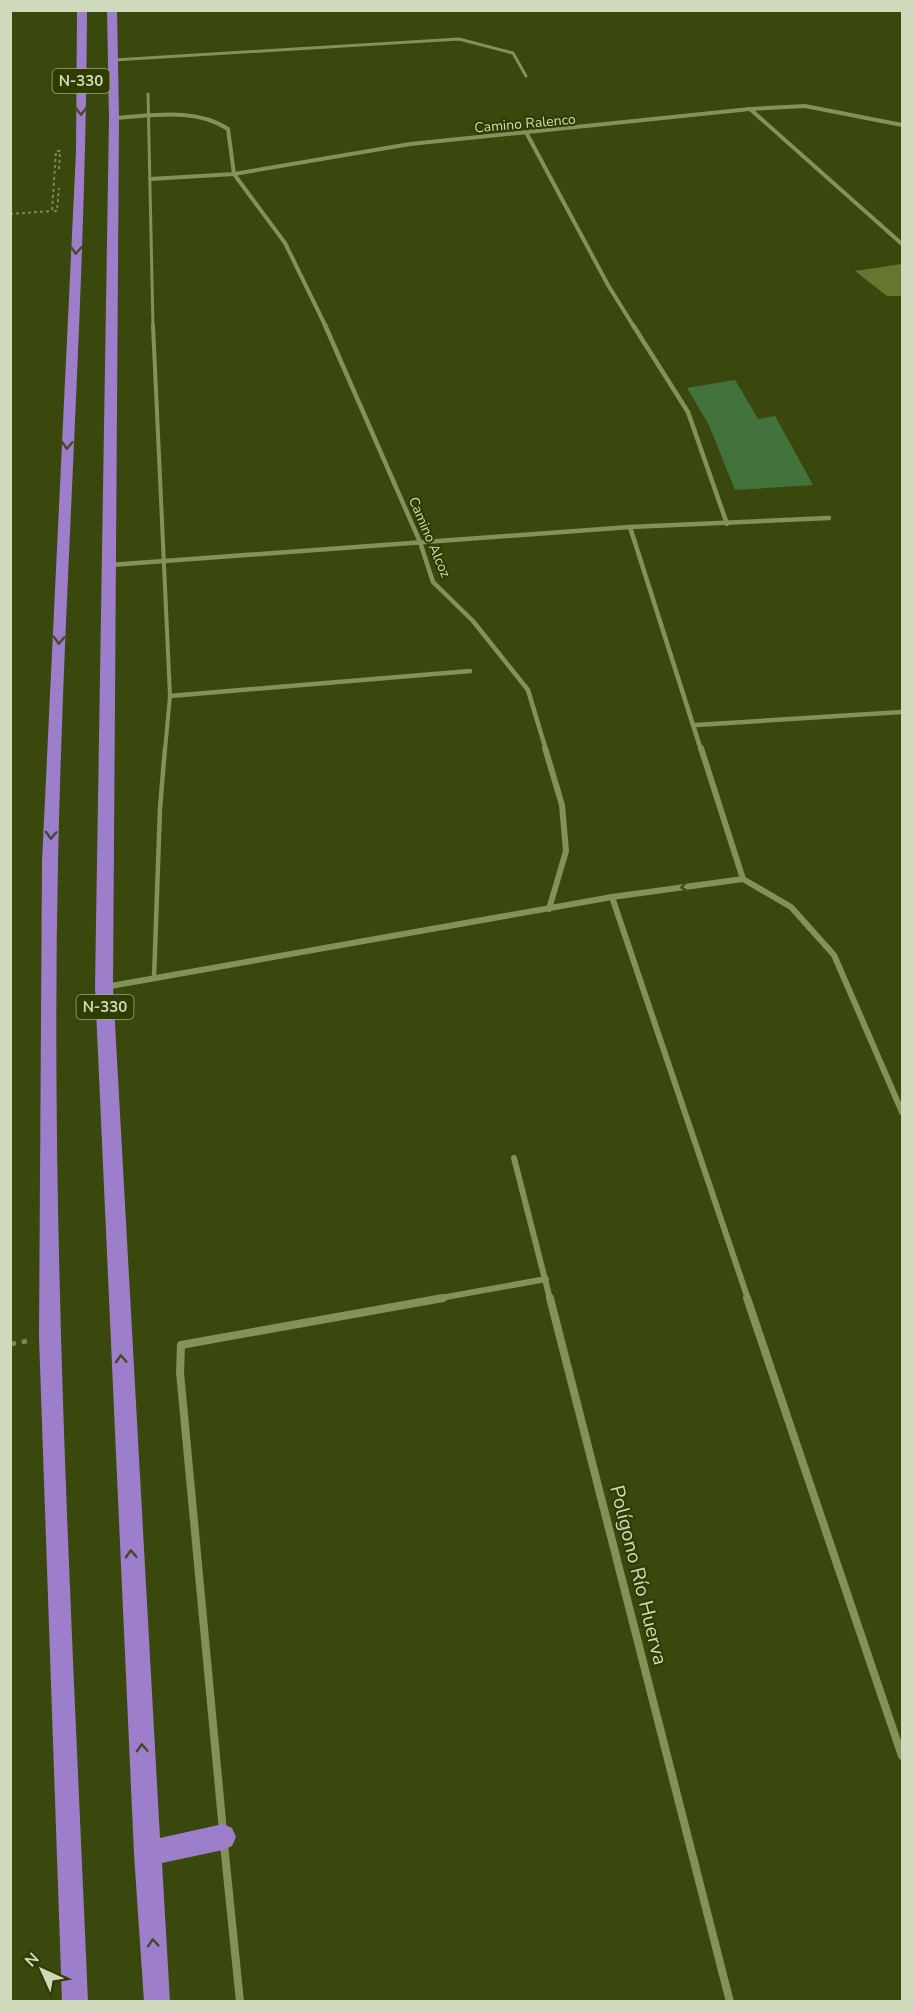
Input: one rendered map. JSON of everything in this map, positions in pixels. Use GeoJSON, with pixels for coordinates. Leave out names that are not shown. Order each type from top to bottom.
{"type":"FeatureCollection","features":[{"type":"Feature","properties":{"kind":"highway","name":"N-330"},"geometry":{"type":"LineString","coordinates":[[75,2001],[48,1337],[50,862],[81,151],[82,10]]}},
{"type":"Feature","properties":{"kind":"highway","name":"N-330"},"geometry":{"type":"LineString","coordinates":[[112,10],[114,118],[111,565],[106,707],[104,987],[147,1854],[157,2001]]}},
{"type":"Feature","properties":{"kind":"highway"},"geometry":{"type":"LineString","coordinates":[[147,1854],[223,1837]]}},
{"type":"Feature","properties":{"kind":"street","name":"Camino Ralenco"},"geometry":{"type":"LineString","coordinates":[[150,179],[234,174],[410,144],[526,134],[750,109],[806,106],[903,125]]}},
{"type":"Feature","properties":{"kind":"street"},"geometry":{"type":"LineString","coordinates":[[750,109],[903,244]]}},
{"type":"Feature","properties":{"kind":"street"},"geometry":{"type":"LineString","coordinates":[[114,118],[194,117],[225,126],[228,129],[234,174]]}},
{"type":"Feature","properties":{"kind":"street"},"geometry":{"type":"LineString","coordinates":[[526,134],[608,285],[688,412],[727,524]]}},
{"type":"Feature","properties":{"kind":"street","name":"Camino Alcoz"},"geometry":{"type":"LineString","coordinates":[[234,174],[285,243],[318,308],[420,543],[433,582],[473,621],[528,690],[562,805],[566,851],[549,909]]}},
{"type":"Feature","properties":{"kind":"street"},"geometry":{"type":"LineString","coordinates":[[111,565],[630,527],[829,518]]}},
{"type":"Feature","properties":{"kind":"street"},"geometry":{"type":"LineString","coordinates":[[630,527],[696,725],[743,879]]}},
{"type":"Feature","properties":{"kind":"street"},"geometry":{"type":"LineString","coordinates":[[170,696],[470,671]]}},
{"type":"Feature","properties":{"kind":"street"},"geometry":{"type":"LineString","coordinates":[[696,725],[903,712]]}},
{"type":"Feature","properties":{"kind":"street"},"geometry":{"type":"LineString","coordinates":[[104,987],[612,897],[743,879],[791,907],[834,955],[903,1112]]}},
{"type":"Feature","properties":{"kind":"street"},"geometry":{"type":"LineString","coordinates":[[612,897],[903,1756]]}},
{"type":"Feature","properties":{"kind":"street","name":"Polígono Río Huerva"},"geometry":{"type":"LineString","coordinates":[[514,1158],[730,2001]]}},
{"type":"Feature","properties":{"kind":"street"},"geometry":{"type":"LineString","coordinates":[[240,2001],[180,1372],[181,1345],[546,1279]]}},
{"type":"Feature","properties":{"kind":"lane"},"geometry":{"type":"LineString","coordinates":[[114,60],[459,39],[513,53],[526,76]]}},
{"type":"Feature","properties":{"kind":"lane"},"geometry":{"type":"LineString","coordinates":[[148,94],[161,561],[170,696],[160,808],[153,979]]}},
{"type":"Feature","properties":{"kind":"path"},"geometry":{"type":"LineString","coordinates":[[10,214],[52,211]]}},
{"type":"Feature","properties":{"kind":"green space"},"geometry":{"type":"Polygon","coordinates":[[[902,264],[902,296],[887,296],[855,271],[902,264]]]}},
{"type":"Feature","properties":{"kind":"building"},"geometry":{"type":"Polygon","coordinates":[[[735,380],[758,419],[775,416],[813,485],[735,490],[709,425],[687,388],[735,380]]]}}]}
